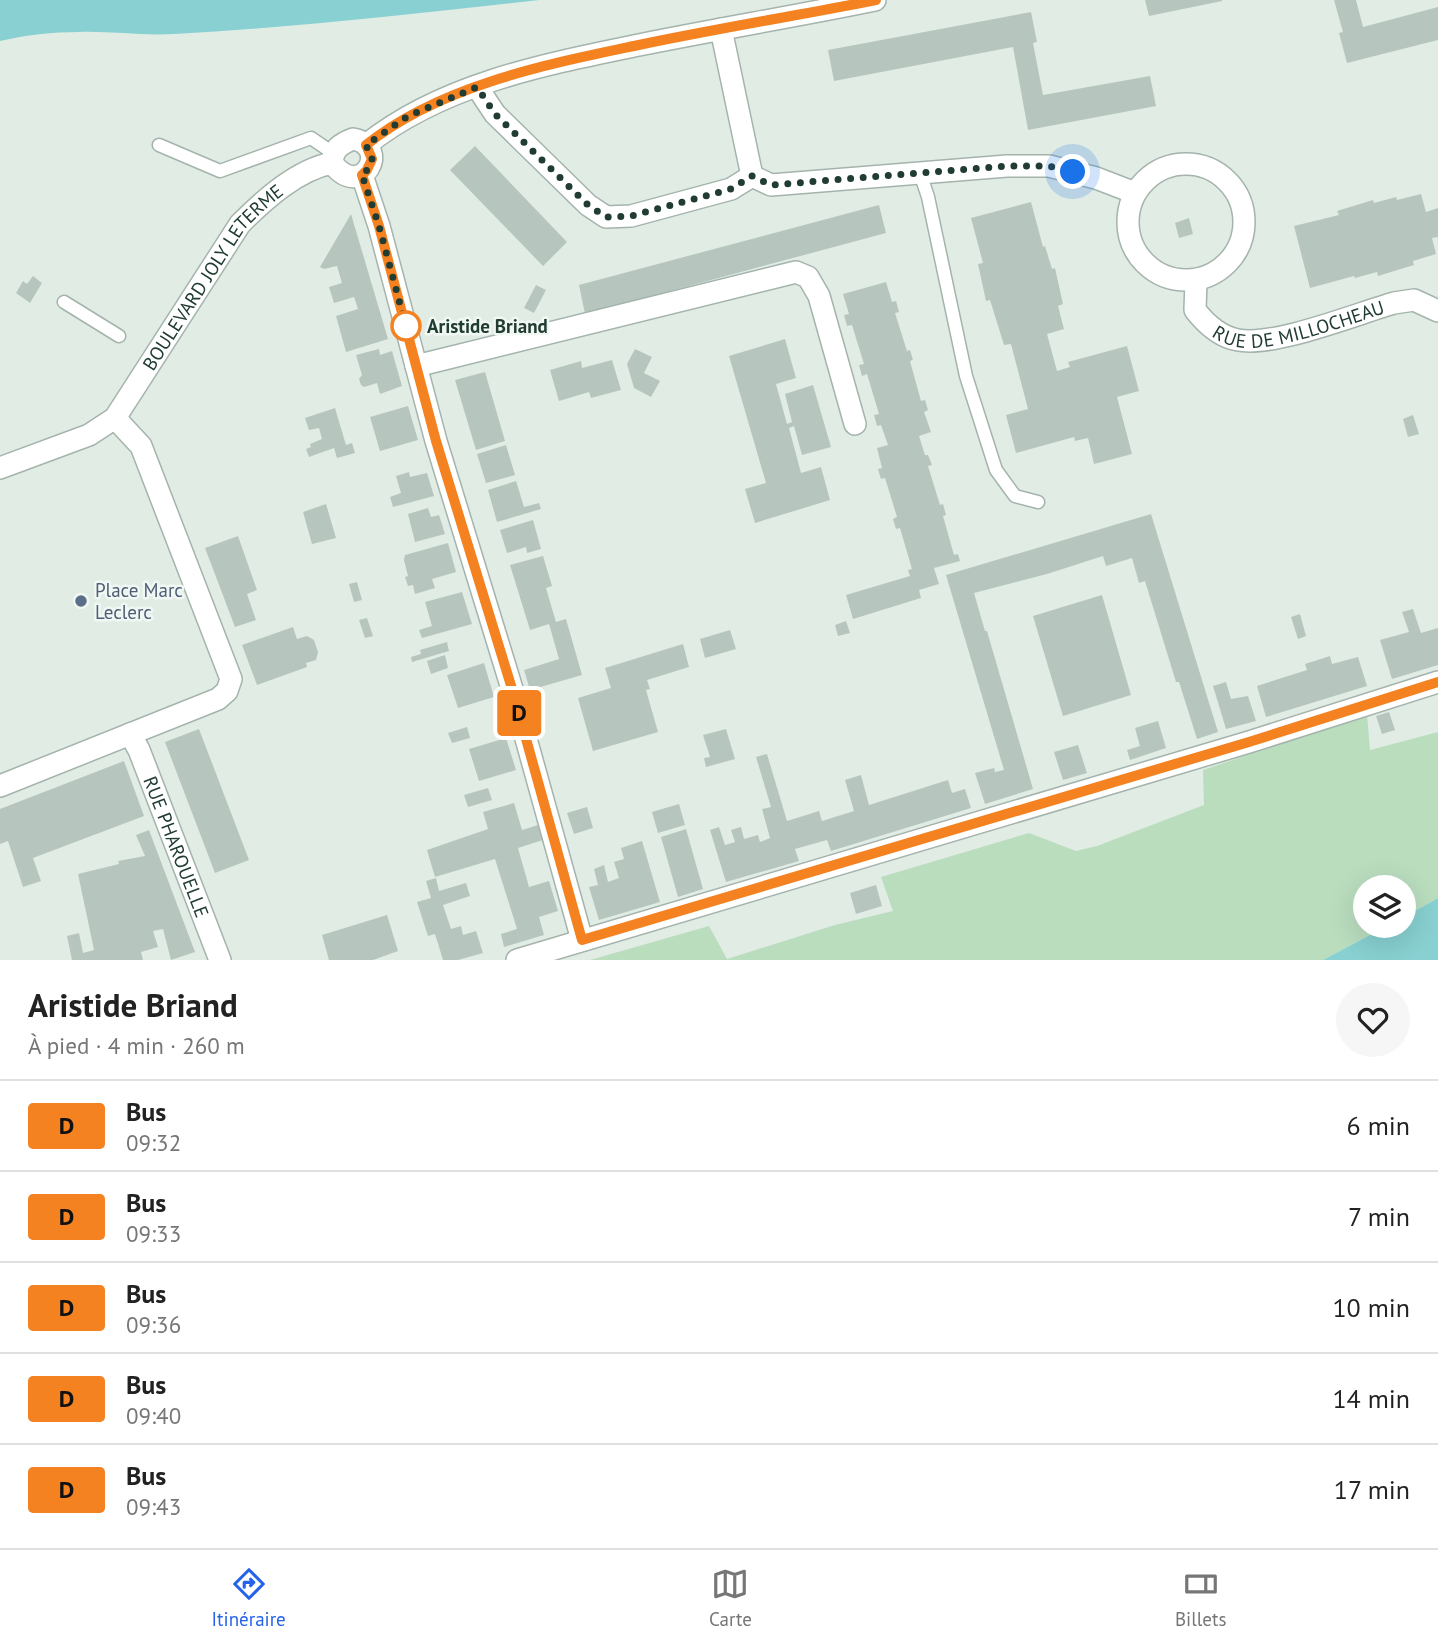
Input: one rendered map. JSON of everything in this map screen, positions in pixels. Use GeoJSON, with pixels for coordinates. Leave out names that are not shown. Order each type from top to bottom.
{"type":"FeatureCollection","features":[{"type":"Feature","properties":{"kind":"street"},"geometry":{"type":"LineString","coordinates":[[366,145],[408,116],[477,87],[555,62],[875,0]]}},
{"type":"Feature","properties":{"kind":"street"},"geometry":{"type":"LineString","coordinates":[[721,29],[752,176]]}},
{"type":"Feature","properties":{"kind":"street"},"geometry":{"type":"LineString","coordinates":[[477,87],[495,114],[588,205],[606,217],[631,216],[731,189],[752,176]]}},
{"type":"Feature","properties":{"kind":"street"},"geometry":{"type":"LineString","coordinates":[[353,139],[366,145],[372,159],[367,170],[356,177],[344,175],[332,158],[341,143],[353,139]]}},
{"type":"Feature","properties":{"kind":"street","name":"BOULEVARD JOLY LETERME"},"geometry":{"type":"LineString","coordinates":[[115,418],[240,224],[261,203],[310,169],[332,158]]}},
{"type":"Feature","properties":{"kind":"street"},"geometry":{"type":"LineString","coordinates":[[1177,164],[1197,164],[1222,175],[1236,190],[1245,214],[1244,231],[1238,250],[1231,261],[1215,274],[1196,281],[1175,280],[1156,273],[1140,260],[1130,242],[1127,222],[1135,193],[1146,179],[1163,168],[1177,164]]}},
{"type":"Feature","properties":{"kind":"street"},"geometry":{"type":"LineString","coordinates":[[752,176],[771,185],[1007,166],[1049,166],[1096,178],[1135,193]]}},
{"type":"Feature","properties":{"kind":"street"},"geometry":{"type":"LineString","coordinates":[[362,175],[379,226],[436,441],[513,692],[582,940]]}},
{"type":"Feature","properties":{"kind":"street"},"geometry":{"type":"LineString","coordinates":[[416,366],[796,272],[808,277],[819,296],[855,424]]}},
{"type":"Feature","properties":{"kind":"street","name":"RUE DE MILLOCHEAU"},"geometry":{"type":"LineString","coordinates":[[1196,281],[1195,310],[1206,324],[1235,340],[1267,341],[1394,303],[1414,300],[1438,311]]}},
{"type":"Feature","properties":{"kind":"street"},"geometry":{"type":"LineString","coordinates":[[0,468],[89,435],[115,418],[141,446],[231,680],[227,691],[218,699],[0,786]]}},
{"type":"Feature","properties":{"kind":"street"},"geometry":{"type":"LineString","coordinates":[[517,960],[1236,746],[1438,682]]}},
{"type":"Feature","properties":{"kind":"street","name":"RUE PHAROUELLE"},"geometry":{"type":"LineString","coordinates":[[131,734],[220,960]]}},
{"type":"Feature","properties":{"kind":"lane"},"geometry":{"type":"LineString","coordinates":[[159,145],[220,171],[312,138],[332,158]]}},
{"type":"Feature","properties":{"kind":"lane"},"geometry":{"type":"LineString","coordinates":[[920,173],[928,197],[966,376],[996,470],[1015,496],[1038,502]]}},
{"type":"Feature","properties":{"kind":"lane"},"geometry":{"type":"LineString","coordinates":[[64,302],[119,336]]}},
{"type":"Feature","properties":{"kind":"green space"},"geometry":{"type":"Polygon","coordinates":[[[1367,714],[1370,750],[1438,732],[1438,898],[1416,910],[1416,875],[1353,875],[1353,938],[1364,938],[1323,960],[590,960],[709,926],[727,959],[835,925],[893,911],[881,877],[1029,833],[1076,851],[1097,846],[1204,805],[1203,770],[1367,714]]]}},
{"type":"Feature","properties":{"kind":"water"},"geometry":{"type":"Polygon","coordinates":[[[0,0],[539,0],[266,28],[162,34],[59,33],[0,41],[0,0]]]}},
{"type":"Feature","properties":{"kind":"water"},"geometry":{"type":"Polygon","coordinates":[[[1438,898],[1438,960],[1323,960],[1364,938],[1416,938],[1416,910],[1438,898]]]}},
{"type":"Feature","properties":{"kind":"building"},"geometry":{"type":"Polygon","coordinates":[[[1145,0],[1222,0],[1222,1],[1149,16],[1145,0]]]}},
{"type":"Feature","properties":{"kind":"building"},"geometry":{"type":"Polygon","coordinates":[[[1334,0],[1356,0],[1363,27],[1438,7],[1438,40],[1347,63],[1339,33],[1343,32],[1334,0]]]}},
{"type":"Feature","properties":{"kind":"building"},"geometry":{"type":"Polygon","coordinates":[[[1031,12],[1037,42],[1033,43],[1043,95],[1150,76],[1156,106],[1028,130],[1013,47],[834,81],[828,50],[1031,12]]]}},
{"type":"Feature","properties":{"kind":"building"},"geometry":{"type":"Polygon","coordinates":[[[475,146],[567,242],[543,266],[450,170],[475,146]]]}},
{"type":"Feature","properties":{"kind":"building"},"geometry":{"type":"Polygon","coordinates":[[[1421,194],[1426,212],[1438,208],[1438,237],[1432,238],[1436,254],[1413,261],[1414,265],[1378,276],[1377,272],[1355,278],[1354,276],[1310,288],[1294,226],[1339,215],[1337,211],[1373,200],[1374,203],[1421,194]]]}},
{"type":"Feature","properties":{"kind":"building"},"geometry":{"type":"Polygon","coordinates":[[[1031,202],[1043,247],[1045,246],[1052,269],[1055,268],[1063,304],[1058,306],[1064,329],[1047,334],[1057,371],[1070,367],[1068,362],[1127,346],[1139,391],[1117,397],[1132,454],[1094,464],[1088,438],[1075,441],[1074,437],[1016,453],[1006,415],[1028,409],[1011,344],[1004,345],[990,300],[986,301],[978,264],[983,263],[971,218],[1031,202]]]}},
{"type":"Feature","properties":{"kind":"building"},"geometry":{"type":"Polygon","coordinates":[[[879,205],[886,233],[585,314],[579,285],[879,205]]]}},
{"type":"Feature","properties":{"kind":"building"},"geometry":{"type":"Polygon","coordinates":[[[351,214],[388,339],[346,352],[336,316],[358,309],[354,297],[334,303],[329,287],[342,283],[337,266],[324,269],[320,267],[351,214]]]}},
{"type":"Feature","properties":{"kind":"building"},"geometry":{"type":"Polygon","coordinates":[[[1189,218],[1193,234],[1179,238],[1175,223],[1189,218]]]}},
{"type":"Feature","properties":{"kind":"building"},"geometry":{"type":"Polygon","coordinates":[[[33,276],[42,283],[30,303],[16,293],[23,281],[27,284],[33,276]]]}},
{"type":"Feature","properties":{"kind":"building"},"geometry":{"type":"Polygon","coordinates":[[[886,282],[892,302],[896,301],[899,312],[895,313],[907,351],[910,350],[913,360],[910,361],[921,401],[925,400],[928,410],[924,412],[931,432],[919,436],[925,455],[928,455],[932,465],[928,466],[940,505],[943,504],[946,515],[943,516],[954,555],[958,554],[960,561],[934,568],[939,584],[919,590],[921,598],[853,619],[846,595],[910,576],[908,570],[912,569],[900,528],[896,529],[893,519],[897,517],[885,478],[881,479],[878,469],[882,468],[877,448],[888,445],[881,425],[877,426],[874,415],[879,414],[867,374],[862,376],[859,365],[864,364],[852,325],[847,326],[844,315],[849,314],[843,294],[886,282]]]}},
{"type":"Feature","properties":{"kind":"building"},"geometry":{"type":"Polygon","coordinates":[[[536,285],[546,290],[534,313],[524,308],[536,285]]]}},
{"type":"Feature","properties":{"kind":"building"},"geometry":{"type":"Polygon","coordinates":[[[785,339],[796,378],[776,384],[787,424],[792,422],[785,394],[813,385],[831,447],[802,455],[794,426],[789,428],[801,473],[821,467],[830,500],[755,523],[745,489],[766,483],[729,356],[785,339]]]}},
{"type":"Feature","properties":{"kind":"building"},"geometry":{"type":"Polygon","coordinates":[[[379,349],[380,355],[392,351],[402,386],[380,394],[377,383],[364,387],[361,385],[359,379],[362,375],[356,355],[379,349]]]}},
{"type":"Feature","properties":{"kind":"building"},"geometry":{"type":"Polygon","coordinates":[[[635,349],[652,357],[644,373],[660,381],[651,397],[634,388],[627,364],[635,349]]]}},
{"type":"Feature","properties":{"kind":"building"},"geometry":{"type":"Polygon","coordinates":[[[612,360],[621,390],[591,398],[589,392],[559,401],[550,370],[581,361],[582,368],[612,360]]]}},
{"type":"Feature","properties":{"kind":"building"},"geometry":{"type":"Polygon","coordinates":[[[485,372],[505,441],[476,450],[455,380],[485,372]]]}},
{"type":"Feature","properties":{"kind":"building"},"geometry":{"type":"Polygon","coordinates":[[[408,406],[418,440],[380,451],[370,417],[408,406]]]}},
{"type":"Feature","properties":{"kind":"building"},"geometry":{"type":"Polygon","coordinates":[[[335,408],[346,445],[352,443],[355,453],[337,458],[334,448],[309,457],[306,449],[311,447],[310,444],[322,439],[319,428],[309,430],[305,418],[335,408]]]}},
{"type":"Feature","properties":{"kind":"building"},"geometry":{"type":"Polygon","coordinates":[[[1413,415],[1419,434],[1408,437],[1403,419],[1413,415]]]}},
{"type":"Feature","properties":{"kind":"building"},"geometry":{"type":"Polygon","coordinates":[[[506,445],[515,475],[486,483],[477,454],[506,445]]]}},
{"type":"Feature","properties":{"kind":"building"},"geometry":{"type":"Polygon","coordinates":[[[409,472],[410,477],[427,473],[434,496],[393,507],[390,497],[401,493],[396,476],[409,472]]]}},
{"type":"Feature","properties":{"kind":"building"},"geometry":{"type":"Polygon","coordinates":[[[516,481],[524,507],[539,503],[541,509],[497,522],[488,490],[516,481]]]}},
{"type":"Feature","properties":{"kind":"building"},"geometry":{"type":"Polygon","coordinates":[[[326,504],[336,538],[312,544],[303,512],[326,504]]]}},
{"type":"Feature","properties":{"kind":"building"},"geometry":{"type":"Polygon","coordinates":[[[428,508],[431,517],[439,515],[445,534],[415,542],[408,514],[428,508]]]}},
{"type":"Feature","properties":{"kind":"building"},"geometry":{"type":"Polygon","coordinates":[[[1151,514],[1218,732],[1197,739],[1179,682],[1176,682],[1145,581],[1139,583],[1132,558],[1106,566],[1103,556],[974,593],[1033,789],[985,804],[975,773],[994,768],[995,772],[1004,770],[946,575],[1151,514]]]}},
{"type":"Feature","properties":{"kind":"building"},"geometry":{"type":"Polygon","coordinates":[[[533,520],[541,549],[527,553],[526,547],[507,553],[500,530],[533,520]]]}},
{"type":"Feature","properties":{"kind":"building"},"geometry":{"type":"Polygon","coordinates":[[[238,536],[257,590],[247,594],[256,620],[235,627],[205,548],[238,536]]]}},
{"type":"Feature","properties":{"kind":"building"},"geometry":{"type":"Polygon","coordinates":[[[448,543],[456,572],[432,579],[435,588],[415,594],[413,585],[408,586],[405,577],[408,576],[405,555],[448,543]]]}},
{"type":"Feature","properties":{"kind":"building"},"geometry":{"type":"Polygon","coordinates":[[[543,556],[552,586],[546,588],[556,622],[566,619],[582,675],[530,690],[524,670],[559,659],[549,624],[530,630],[510,565],[543,556]]]}},
{"type":"Feature","properties":{"kind":"building"},"geometry":{"type":"Polygon","coordinates":[[[357,582],[362,600],[354,602],[349,584],[357,582]]]}},
{"type":"Feature","properties":{"kind":"building"},"geometry":{"type":"Polygon","coordinates":[[[462,592],[472,624],[422,638],[419,630],[432,626],[425,602],[462,592]]]}},
{"type":"Feature","properties":{"kind":"building"},"geometry":{"type":"Polygon","coordinates":[[[1102,595],[1131,695],[1063,716],[1033,616],[1102,595]]]}},
{"type":"Feature","properties":{"kind":"building"},"geometry":{"type":"Polygon","coordinates":[[[1413,609],[1421,633],[1438,628],[1438,665],[1392,679],[1380,640],[1409,632],[1402,612],[1413,609]]]}},
{"type":"Feature","properties":{"kind":"building"},"geometry":{"type":"Polygon","coordinates":[[[1300,614],[1306,636],[1298,639],[1291,617],[1300,614]]]}},
{"type":"Feature","properties":{"kind":"building"},"geometry":{"type":"Polygon","coordinates":[[[367,618],[373,636],[365,638],[359,620],[367,618]]]}},
{"type":"Feature","properties":{"kind":"building"},"geometry":{"type":"Polygon","coordinates":[[[846,621],[850,633],[838,636],[835,625],[846,621]]]}},
{"type":"Feature","properties":{"kind":"building"},"geometry":{"type":"Polygon","coordinates":[[[293,627],[297,639],[307,636],[314,640],[318,652],[316,660],[306,663],[307,667],[257,685],[242,645],[293,627]]]}},
{"type":"Feature","properties":{"kind":"building"},"geometry":{"type":"Polygon","coordinates":[[[730,630],[736,649],[705,658],[700,639],[730,630]]]}},
{"type":"Feature","properties":{"kind":"building"},"geometry":{"type":"Polygon","coordinates":[[[447,642],[449,651],[412,662],[411,657],[421,654],[420,650],[447,642]]]}},
{"type":"Feature","properties":{"kind":"building"},"geometry":{"type":"Polygon","coordinates":[[[683,644],[689,667],[647,680],[650,689],[646,690],[658,732],[593,751],[578,698],[611,688],[605,668],[683,644]]]}},
{"type":"Feature","properties":{"kind":"building"},"geometry":{"type":"Polygon","coordinates":[[[445,655],[448,668],[431,674],[427,661],[445,655]]]}},
{"type":"Feature","properties":{"kind":"building"},"geometry":{"type":"Polygon","coordinates":[[[1330,656],[1332,664],[1358,657],[1367,686],[1266,717],[1257,686],[1307,670],[1305,664],[1330,656]]]}},
{"type":"Feature","properties":{"kind":"building"},"geometry":{"type":"Polygon","coordinates":[[[484,663],[494,697],[458,708],[447,675],[484,663]]]}},
{"type":"Feature","properties":{"kind":"building"},"geometry":{"type":"Polygon","coordinates":[[[1226,682],[1231,699],[1248,696],[1256,721],[1226,729],[1213,686],[1226,682]]]}},
{"type":"Feature","properties":{"kind":"building"},"geometry":{"type":"Polygon","coordinates":[[[1389,712],[1395,730],[1382,734],[1376,716],[1389,712]]]}},
{"type":"Feature","properties":{"kind":"building"},"geometry":{"type":"Polygon","coordinates":[[[1158,721],[1166,748],[1130,760],[1127,750],[1140,746],[1135,728],[1158,721]]]}},
{"type":"Feature","properties":{"kind":"building"},"geometry":{"type":"Polygon","coordinates":[[[467,727],[470,738],[452,743],[448,733],[467,727]]]}},
{"type":"Feature","properties":{"kind":"building"},"geometry":{"type":"Polygon","coordinates":[[[199,729],[249,860],[215,873],[165,742],[199,729]]]}},
{"type":"Feature","properties":{"kind":"building"},"geometry":{"type":"Polygon","coordinates":[[[726,729],[735,759],[706,767],[704,758],[710,757],[703,735],[726,729]]]}},
{"type":"Feature","properties":{"kind":"building"},"geometry":{"type":"Polygon","coordinates":[[[506,738],[516,770],[479,781],[469,749],[506,738]]]}},
{"type":"Feature","properties":{"kind":"building"},"geometry":{"type":"Polygon","coordinates":[[[1078,745],[1087,773],[1063,780],[1054,752],[1078,745]]]}},
{"type":"Feature","properties":{"kind":"building"},"geometry":{"type":"Polygon","coordinates":[[[767,754],[787,821],[819,811],[822,821],[854,811],[845,780],[861,775],[869,805],[948,780],[952,793],[965,789],[971,808],[831,851],[827,840],[795,849],[799,861],[726,882],[710,830],[719,827],[725,845],[735,842],[731,830],[741,827],[744,839],[758,835],[760,842],[770,838],[762,809],[771,807],[756,757],[767,754]]]}},
{"type":"Feature","properties":{"kind":"building"},"geometry":{"type":"Polygon","coordinates":[[[124,761],[144,816],[33,858],[41,881],[23,887],[8,841],[0,844],[0,809],[124,761]]]}},
{"type":"Feature","properties":{"kind":"building"},"geometry":{"type":"Polygon","coordinates":[[[488,788],[492,800],[468,807],[464,795],[488,788]]]}},
{"type":"Feature","properties":{"kind":"building"},"geometry":{"type":"Polygon","coordinates":[[[514,803],[522,830],[538,825],[543,840],[518,848],[529,887],[549,881],[558,911],[539,917],[544,935],[504,947],[501,934],[517,929],[495,859],[435,877],[427,850],[488,829],[483,812],[514,803]]]}},
{"type":"Feature","properties":{"kind":"building"},"geometry":{"type":"Polygon","coordinates":[[[679,804],[685,825],[658,833],[652,812],[679,804]]]}},
{"type":"Feature","properties":{"kind":"building"},"geometry":{"type":"Polygon","coordinates":[[[587,807],[593,828],[574,834],[567,813],[587,807]]]}},
{"type":"Feature","properties":{"kind":"building"},"geometry":{"type":"Polygon","coordinates":[[[686,829],[703,889],[678,897],[661,837],[686,829]]]}},
{"type":"Feature","properties":{"kind":"building"},"geometry":{"type":"Polygon","coordinates":[[[149,830],[195,952],[171,960],[163,929],[153,931],[158,947],[141,952],[143,960],[72,960],[67,936],[79,933],[83,953],[94,950],[78,874],[119,864],[118,861],[145,856],[136,835],[149,830]]]}},
{"type":"Feature","properties":{"kind":"building"},"geometry":{"type":"Polygon","coordinates":[[[642,841],[660,902],[599,920],[589,887],[598,885],[594,869],[604,865],[608,882],[619,878],[614,862],[624,859],[621,848],[642,841]]]}},
{"type":"Feature","properties":{"kind":"building"},"geometry":{"type":"Polygon","coordinates":[[[436,878],[439,891],[466,883],[470,896],[443,905],[451,929],[461,926],[463,935],[476,931],[483,953],[458,960],[443,960],[435,934],[428,936],[417,902],[431,898],[426,881],[436,878]]]}},
{"type":"Feature","properties":{"kind":"building"},"geometry":{"type":"Polygon","coordinates":[[[876,885],[882,906],[856,914],[850,893],[876,885]]]}},
{"type":"Feature","properties":{"kind":"building"},"geometry":{"type":"Polygon","coordinates":[[[387,915],[398,951],[373,960],[329,960],[322,935],[387,915]]]}},
{"type":"Feature","properties":{"kind":"bus line","name":"D"},"geometry":{"type":"LineString","coordinates":[[876,0],[579,57],[502,77],[408,116],[366,145],[372,159],[362,175],[379,226],[436,441],[513,692],[582,940],[1249,742],[1438,682]]}},
{"type":"Feature","properties":{"kind":"place","name":"Aristide Briand"},"geometry":{"type":"Point","coordinates":[406,326]}},
{"type":"Feature","properties":{"kind":"place","name":"Place Marc Leclerc"},"geometry":{"type":"Point","coordinates":[81,601]}},
{"type":"Feature","properties":{"kind":"route"},"geometry":{"type":"LineString","coordinates":[[406,326],[362,175],[372,159],[366,145],[408,116],[477,87],[495,114],[588,205],[606,217],[631,216],[731,189],[752,176],[771,185],[1007,166],[1049,166],[1073,172]]}}]}
